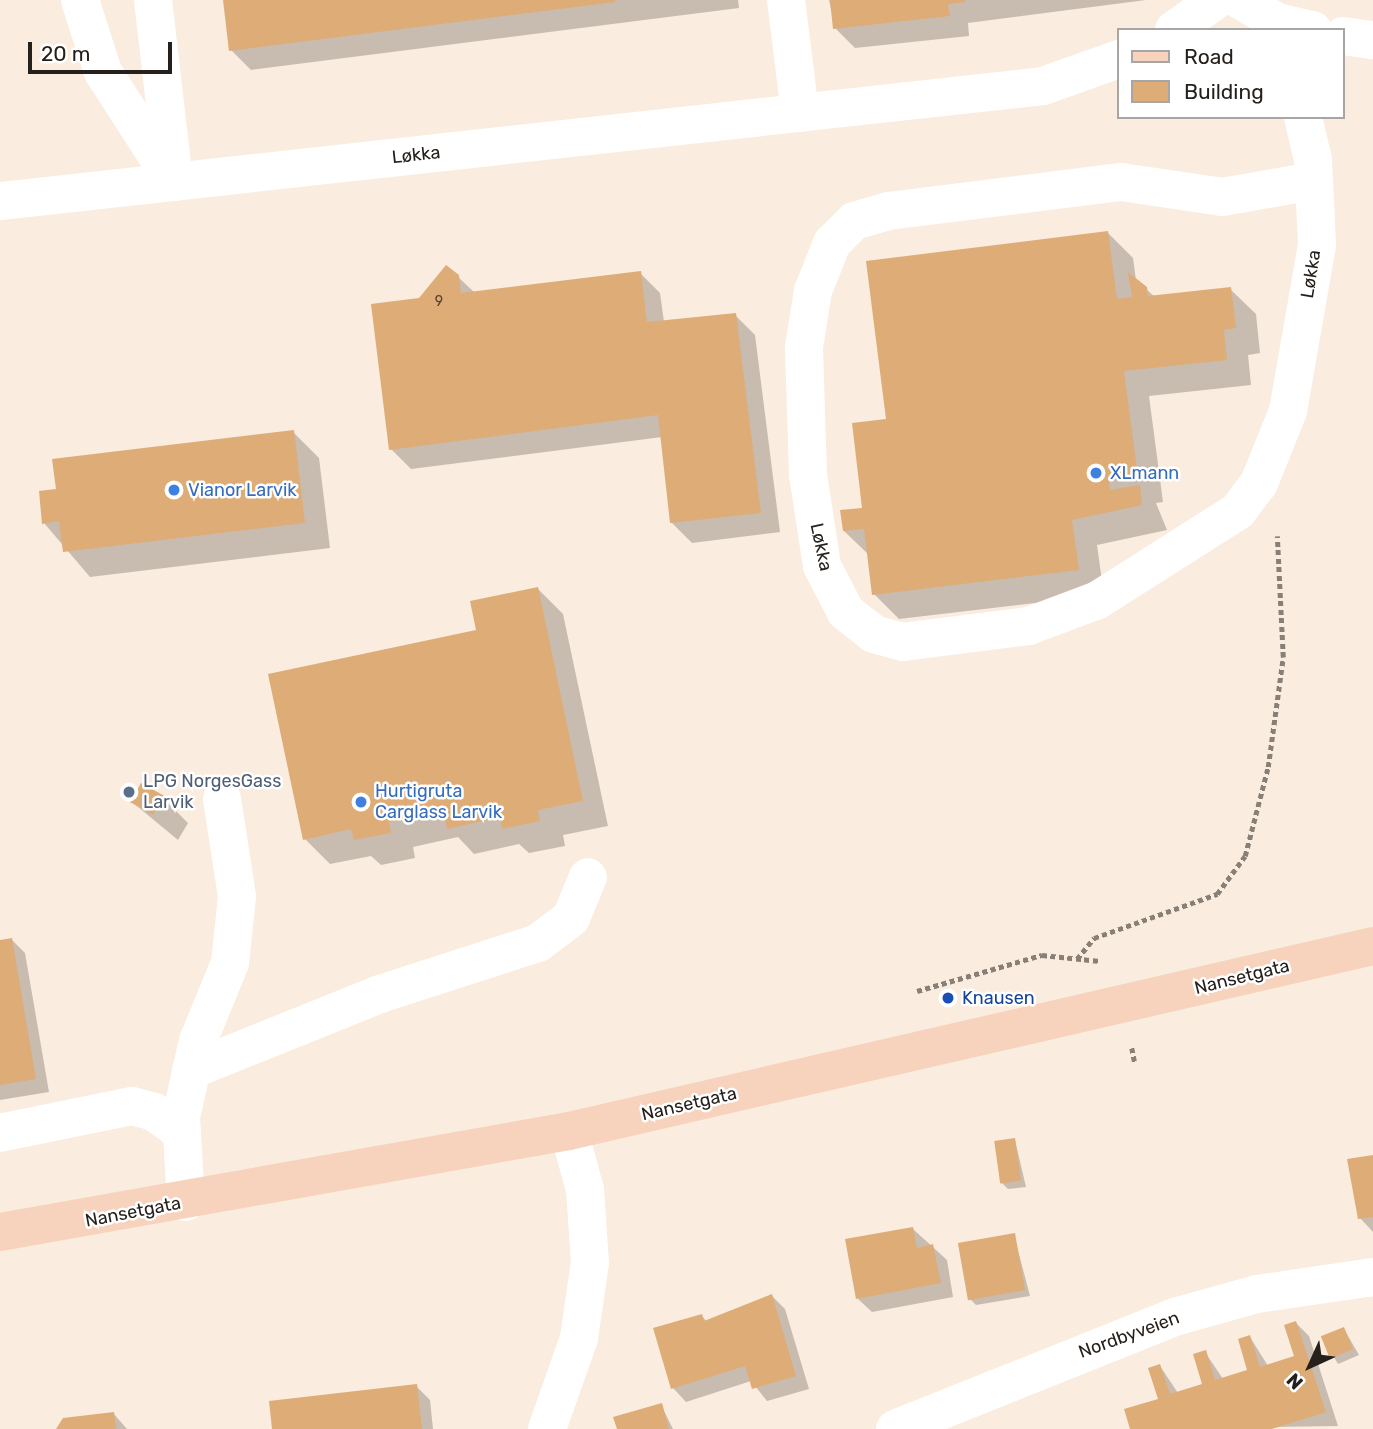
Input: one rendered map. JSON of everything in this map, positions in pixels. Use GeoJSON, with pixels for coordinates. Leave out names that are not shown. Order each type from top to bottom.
{"type":"FeatureCollection","features":[{"type":"Feature","properties":{"kind":"main road","name":"Nansetgata"},"geometry":{"type":"LineString","coordinates":[[0,1233],[186,1202],[569,1131],[1373,946]]}},
{"type":"Feature","properties":{"kind":"street"},"geometry":{"type":"LineString","coordinates":[[80,0],[103,72],[174,181]]}},
{"type":"Feature","properties":{"kind":"street"},"geometry":{"type":"LineString","coordinates":[[153,0],[174,181]]}},
{"type":"Feature","properties":{"kind":"street"},"geometry":{"type":"LineString","coordinates":[[1177,28],[1216,0]]}},
{"type":"Feature","properties":{"kind":"street"},"geometry":{"type":"LineString","coordinates":[[1240,0],[1278,26],[1296,28]]}},
{"type":"Feature","properties":{"kind":"street"},"geometry":{"type":"LineString","coordinates":[[779,6],[800,113]]}},
{"type":"Feature","properties":{"kind":"street"},"geometry":{"type":"LineString","coordinates":[[1345,36],[1373,40]]}},
{"type":"Feature","properties":{"kind":"street","name":"Løkka"},"geometry":{"type":"LineString","coordinates":[[0,201],[1043,86],[1118,59]]}},
{"type":"Feature","properties":{"kind":"street","name":"Løkka"},"geometry":{"type":"LineString","coordinates":[[1303,119],[1314,181],[1317,246],[1289,411],[1259,483],[1238,510],[1202,537],[1098,600],[1029,626],[903,642],[874,635],[846,612],[822,566],[807,449],[804,348],[813,291],[832,243],[854,221],[888,211],[1121,182],[1222,197],[1314,181]]}},
{"type":"Feature","properties":{"kind":"street"},"geometry":{"type":"LineString","coordinates":[[186,1202],[182,1132],[191,1070],[230,963],[237,896],[222,799]]}},
{"type":"Feature","properties":{"kind":"street"},"geometry":{"type":"LineString","coordinates":[[191,1070],[380,994],[538,943],[571,918],[588,877]]}},
{"type":"Feature","properties":{"kind":"street"},"geometry":{"type":"LineString","coordinates":[[0,1133],[132,1106],[155,1112],[182,1132]]}},
{"type":"Feature","properties":{"kind":"street"},"geometry":{"type":"LineString","coordinates":[[547,1429],[579,1338],[590,1263],[585,1190],[569,1131]]}},
{"type":"Feature","properties":{"kind":"street","name":"Nordbyveien"},"geometry":{"type":"LineString","coordinates":[[895,1429],[1178,1316],[1280,1289],[1373,1277]]}},
{"type":"Feature","properties":{"kind":"path"},"geometry":{"type":"LineString","coordinates":[[1077,959],[1094,938],[1217,894],[1245,856],[1268,767],[1283,657],[1282,560],[1259,483]]}},
{"type":"Feature","properties":{"kind":"path"},"geometry":{"type":"LineString","coordinates":[[917,990],[1042,955],[1113,963]]}},
{"type":"Feature","properties":{"kind":"building"},"geometry":{"type":"Polygon","coordinates":[[[223,0],[615,0],[615,2],[229,51],[223,0]]]}},
{"type":"Feature","properties":{"kind":"building"},"geometry":{"type":"Polygon","coordinates":[[[830,0],[965,2],[948,4],[950,16],[833,29],[830,0]]]}},
{"type":"Feature","properties":{"kind":"building"},"geometry":{"type":"Polygon","coordinates":[[[1108,231],[1117,299],[1132,297],[1128,272],[1147,287],[1148,296],[1231,287],[1236,328],[1224,330],[1227,360],[1124,371],[1138,477],[1109,481],[1110,490],[1140,485],[1142,505],[1072,520],[1079,570],[872,595],[864,529],[843,531],[840,510],[862,508],[852,423],[886,419],[866,261],[1108,231]]]}},
{"type":"Feature","properties":{"kind":"building"},"geometry":{"type":"Polygon","coordinates":[[[446,265],[459,275],[461,293],[641,271],[647,322],[736,313],[761,513],[670,523],[658,415],[389,450],[371,304],[419,298],[446,265]]]}},
{"type":"Feature","properties":{"kind":"building"},"geometry":{"type":"Polygon","coordinates":[[[294,430],[305,523],[63,552],[59,521],[42,524],[39,491],[56,489],[52,459],[294,430]]]}},
{"type":"Feature","properties":{"kind":"building"},"geometry":{"type":"Polygon","coordinates":[[[538,587],[583,801],[538,810],[540,821],[502,829],[500,817],[447,829],[443,810],[389,822],[391,833],[354,840],[351,829],[303,840],[268,674],[476,630],[470,601],[538,587]]]}},
{"type":"Feature","properties":{"kind":"building"},"geometry":{"type":"Polygon","coordinates":[[[141,783],[164,796],[153,815],[130,802],[141,783]]]}},
{"type":"Feature","properties":{"kind":"building"},"geometry":{"type":"Polygon","coordinates":[[[12,938],[36,1079],[0,1085],[0,940],[12,938]]]}},
{"type":"Feature","properties":{"kind":"building"},"geometry":{"type":"Polygon","coordinates":[[[1015,1138],[1021,1181],[1000,1184],[994,1141],[1015,1138]]]}},
{"type":"Feature","properties":{"kind":"building"},"geometry":{"type":"Polygon","coordinates":[[[1373,1155],[1373,1217],[1358,1219],[1347,1159],[1373,1155]]]}},
{"type":"Feature","properties":{"kind":"building"},"geometry":{"type":"Polygon","coordinates":[[[913,1227],[917,1248],[933,1244],[941,1283],[856,1299],[845,1239],[913,1227]]]}},
{"type":"Feature","properties":{"kind":"building"},"geometry":{"type":"Polygon","coordinates":[[[1015,1233],[1025,1290],[968,1300],[958,1243],[1015,1233]]]}},
{"type":"Feature","properties":{"kind":"building"},"geometry":{"type":"Polygon","coordinates":[[[772,1294],[796,1376],[752,1389],[745,1366],[671,1389],[653,1328],[702,1314],[704,1321],[772,1294]]]}},
{"type":"Feature","properties":{"kind":"building"},"geometry":{"type":"Polygon","coordinates":[[[1296,1321],[1326,1412],[1272,1429],[1130,1429],[1124,1409],[1158,1399],[1148,1368],[1160,1364],[1170,1394],[1202,1384],[1193,1354],[1206,1350],[1215,1380],[1247,1370],[1238,1339],[1250,1335],[1260,1367],[1294,1356],[1284,1325],[1296,1321]]]}},
{"type":"Feature","properties":{"kind":"building"},"geometry":{"type":"Polygon","coordinates":[[[1344,1327],[1353,1349],[1330,1359],[1321,1336],[1344,1327]]]}},
{"type":"Feature","properties":{"kind":"building"},"geometry":{"type":"Polygon","coordinates":[[[417,1384],[422,1429],[272,1429],[269,1401],[417,1384]]]}},
{"type":"Feature","properties":{"kind":"building"},"geometry":{"type":"Polygon","coordinates":[[[662,1403],[669,1429],[617,1429],[613,1417],[662,1403]]]}},
{"type":"Feature","properties":{"kind":"building"},"geometry":{"type":"Polygon","coordinates":[[[114,1412],[116,1429],[56,1429],[63,1418],[114,1412]]]}},
{"type":"Feature","properties":{"kind":"place","name":"XLmann"},"geometry":{"type":"Point","coordinates":[1096,473]}},
{"type":"Feature","properties":{"kind":"place","name":"Vianor Larvik"},"geometry":{"type":"Point","coordinates":[174,490]}},
{"type":"Feature","properties":{"kind":"place","name":"LPG NorgesGass Larvik"},"geometry":{"type":"Point","coordinates":[129,792]}},
{"type":"Feature","properties":{"kind":"place","name":"Hurtigruta Carglass Larvik"},"geometry":{"type":"Point","coordinates":[361,802]}},
{"type":"Feature","properties":{"kind":"place","name":"Knausen"},"geometry":{"type":"Point","coordinates":[948,998]}}]}
